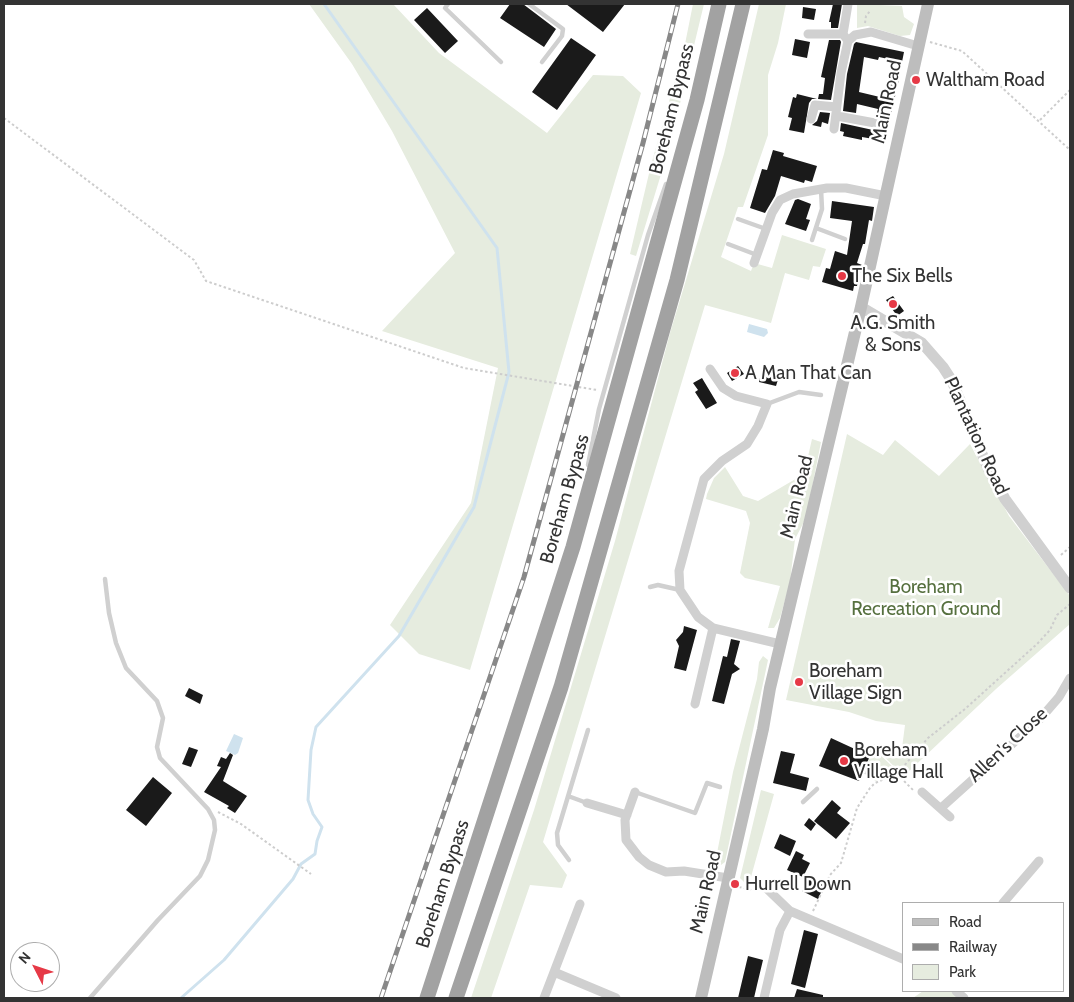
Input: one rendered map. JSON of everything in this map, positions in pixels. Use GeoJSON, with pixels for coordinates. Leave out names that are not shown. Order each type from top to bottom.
{"type":"FeatureCollection","features":[{"type":"Feature","properties":{"kind":"highway","name":"Boreham Bypass"},"geometry":{"type":"LineString","coordinates":[[427,998],[573,547],[696,100],[719,4]]}},
{"type":"Feature","properties":{"kind":"highway"},"geometry":{"type":"LineString","coordinates":[[456,998],[564,677],[677,280],[743,4]]}},
{"type":"Feature","properties":{"kind":"main road","name":"Main Road"},"geometry":{"type":"LineString","coordinates":[[701,998],[780,644],[861,307],[928,4]]}},
{"type":"Feature","properties":{"kind":"street"},"geometry":{"type":"LineString","coordinates":[[834,129],[846,37],[848,4]]}},
{"type":"Feature","properties":{"kind":"street"},"geometry":{"type":"LineString","coordinates":[[808,34],[846,37],[862,32],[871,32],[919,40]]}},
{"type":"Feature","properties":{"kind":"street"},"geometry":{"type":"LineString","coordinates":[[811,119],[814,106],[876,123]]}},
{"type":"Feature","properties":{"kind":"street"},"geometry":{"type":"LineString","coordinates":[[756,259],[766,229],[780,200],[793,194],[821,189],[846,188],[886,196]]}},
{"type":"Feature","properties":{"kind":"street","name":"Plantation Road"},"geometry":{"type":"LineString","coordinates":[[861,307],[922,343],[938,360],[952,381],[983,456],[1005,499],[1070,588]]}},
{"type":"Feature","properties":{"kind":"street"},"geometry":{"type":"LineString","coordinates":[[710,369],[723,388],[736,396],[767,404],[758,426],[747,444],[722,462],[704,479],[679,571],[680,590],[698,617],[713,628],[780,644]]}},
{"type":"Feature","properties":{"kind":"street"},"geometry":{"type":"LineString","coordinates":[[695,704],[713,628]]}},
{"type":"Feature","properties":{"kind":"street","name":"Allen's Close"},"geometry":{"type":"LineString","coordinates":[[940,808],[1003,749],[1040,719],[1059,697],[1070,678]]}},
{"type":"Feature","properties":{"kind":"street"},"geometry":{"type":"LineString","coordinates":[[635,792],[627,815],[626,840],[639,857],[649,865],[666,872],[684,871],[727,882]]}},
{"type":"Feature","properties":{"kind":"street"},"geometry":{"type":"LineString","coordinates":[[922,792],[950,817]]}},
{"type":"Feature","properties":{"kind":"street"},"geometry":{"type":"LineString","coordinates":[[587,803],[627,815]]}},
{"type":"Feature","properties":{"kind":"street"},"geometry":{"type":"LineString","coordinates":[[1004,902],[1039,861]]}},
{"type":"Feature","properties":{"kind":"street"},"geometry":{"type":"LineString","coordinates":[[763,885],[790,911],[902,959]]}},
{"type":"Feature","properties":{"kind":"street"},"geometry":{"type":"LineString","coordinates":[[544,998],[580,904]]}},
{"type":"Feature","properties":{"kind":"street"},"geometry":{"type":"LineString","coordinates":[[764,998],[780,930],[790,911]]}},
{"type":"Feature","properties":{"kind":"street"},"geometry":{"type":"LineString","coordinates":[[554,972],[616,998]]}},
{"type":"Feature","properties":{"kind":"lane"},"geometry":{"type":"LineString","coordinates":[[448,4],[445,8],[501,62]]}},
{"type":"Feature","properties":{"kind":"lane"},"geometry":{"type":"LineString","coordinates":[[529,4],[563,28],[562,36],[542,62]]}},
{"type":"Feature","properties":{"kind":"lane"},"geometry":{"type":"LineString","coordinates":[[573,547],[604,391],[648,234],[696,100]]}},
{"type":"Feature","properties":{"kind":"lane"},"geometry":{"type":"LineString","coordinates":[[812,240],[822,209],[821,189]]}},
{"type":"Feature","properties":{"kind":"lane"},"geometry":{"type":"LineString","coordinates":[[738,219],[766,229]]}},
{"type":"Feature","properties":{"kind":"lane"},"geometry":{"type":"LineString","coordinates":[[816,228],[845,239]]}},
{"type":"Feature","properties":{"kind":"lane"},"geometry":{"type":"LineString","coordinates":[[728,244],[756,259]]}},
{"type":"Feature","properties":{"kind":"lane"},"geometry":{"type":"LineString","coordinates":[[767,404],[799,392],[821,395]]}},
{"type":"Feature","properties":{"kind":"lane"},"geometry":{"type":"LineString","coordinates":[[90,998],[158,920],[200,876],[208,860],[214,840],[214,820],[208,809],[160,758],[157,747],[163,718],[157,701],[126,668],[116,643],[109,613],[105,579]]}},
{"type":"Feature","properties":{"kind":"lane"},"geometry":{"type":"LineString","coordinates":[[650,587],[658,585],[680,590]]}},
{"type":"Feature","properties":{"kind":"lane"},"geometry":{"type":"LineString","coordinates":[[569,860],[558,845],[557,833],[588,730]]}},
{"type":"Feature","properties":{"kind":"lane"},"geometry":{"type":"LineString","coordinates":[[635,792],[695,813],[707,783],[720,787]]}},
{"type":"Feature","properties":{"kind":"lane"},"geometry":{"type":"LineString","coordinates":[[803,802],[817,789]]}},
{"type":"Feature","properties":{"kind":"lane"},"geometry":{"type":"LineString","coordinates":[[568,796],[587,803]]}},
{"type":"Feature","properties":{"kind":"path"},"geometry":{"type":"LineString","coordinates":[[862,32],[866,16],[870,11]]}},
{"type":"Feature","properties":{"kind":"path"},"geometry":{"type":"LineString","coordinates":[[919,40],[962,51],[1040,120],[1070,150]]}},
{"type":"Feature","properties":{"kind":"path"},"geometry":{"type":"LineString","coordinates":[[1040,120],[1070,90]]}},
{"type":"Feature","properties":{"kind":"path"},"geometry":{"type":"LineString","coordinates":[[4,118],[194,260],[206,281],[464,368],[604,391]]}},
{"type":"Feature","properties":{"kind":"path"},"geometry":{"type":"LineString","coordinates":[[809,920],[830,875],[841,863],[857,808],[875,783],[897,774],[928,738],[957,716],[1037,644],[1050,630],[1057,616],[1070,604]]}},
{"type":"Feature","properties":{"kind":"path"},"geometry":{"type":"LineString","coordinates":[[897,774],[915,792],[922,792]]}},
{"type":"Feature","properties":{"kind":"path"},"geometry":{"type":"LineString","coordinates":[[208,809],[241,824],[311,874]]}},
{"type":"Feature","properties":{"kind":"path"},"geometry":{"type":"LineString","coordinates":[[727,882],[772,895]]}},
{"type":"Feature","properties":{"kind":"green space"},"geometry":{"type":"Polygon","coordinates":[[[309,4],[393,4],[439,53],[547,133],[593,75],[623,76],[641,93],[470,670],[419,654],[390,625],[471,503],[498,368],[382,331],[455,253],[392,131],[352,64],[309,4]]]}},
{"type":"Feature","properties":{"kind":"green space"},"geometry":{"type":"Polygon","coordinates":[[[693,4],[704,4],[670,145],[636,256],[630,254],[651,165],[684,49],[693,4]]]}},
{"type":"Feature","properties":{"kind":"green space"},"geometry":{"type":"Polygon","coordinates":[[[759,4],[786,4],[778,43],[768,75],[768,135],[743,207],[738,207],[721,257],[751,271],[754,263],[772,268],[782,235],[826,249],[820,267],[813,266],[809,280],[785,273],[771,323],[705,305],[543,842],[567,875],[562,888],[530,885],[491,998],[471,998],[534,810],[615,541],[670,333],[724,154],[759,4]]]}},
{"type":"Feature","properties":{"kind":"green space"},"geometry":{"type":"Polygon","coordinates":[[[857,4],[902,6],[904,17],[914,24],[910,35],[900,36],[868,26],[857,28],[857,4]]]}},
{"type":"Feature","properties":{"kind":"green space","name":"Boreham Recreation Ground"},"geometry":{"type":"Polygon","coordinates":[[[847,434],[883,455],[895,440],[939,476],[970,444],[1009,516],[1070,596],[1070,624],[996,689],[904,776],[871,744],[902,748],[905,725],[876,721],[849,712],[786,700],[847,434]]]}},
{"type":"Feature","properties":{"kind":"green space"},"geometry":{"type":"Polygon","coordinates":[[[812,439],[821,442],[806,518],[795,539],[790,582],[780,618],[774,628],[768,628],[780,586],[745,578],[740,573],[750,523],[746,511],[706,499],[707,494],[714,478],[725,467],[743,496],[758,501],[804,474],[812,439]]]}},
{"type":"Feature","properties":{"kind":"green space"},"geometry":{"type":"Polygon","coordinates":[[[763,656],[768,660],[725,862],[721,865],[716,858],[733,772],[757,679],[759,662],[763,656]]]}},
{"type":"Feature","properties":{"kind":"green space"},"geometry":{"type":"Polygon","coordinates":[[[869,744],[897,771],[896,773],[875,781],[871,777],[875,768],[867,764],[871,755],[862,751],[869,744]]]}},
{"type":"Feature","properties":{"kind":"green space"},"geometry":{"type":"Polygon","coordinates":[[[761,790],[774,794],[751,877],[747,878],[746,883],[740,878],[761,790]]]}},
{"type":"Feature","properties":{"kind":"green space"},"geometry":{"type":"Polygon","coordinates":[[[922,992],[952,992],[961,998],[913,998],[922,992]]]}},
{"type":"Feature","properties":{"kind":"water"},"geometry":{"type":"Polygon","coordinates":[[[749,324],[767,329],[768,333],[764,337],[747,332],[749,324]]]}},
{"type":"Feature","properties":{"kind":"water"},"geometry":{"type":"Polygon","coordinates":[[[234,734],[243,738],[238,753],[235,755],[226,751],[234,734]]]}},
{"type":"Feature","properties":{"kind":"building"},"geometry":{"type":"Polygon","coordinates":[[[510,4],[523,4],[556,29],[544,47],[500,18],[510,4]]]}},
{"type":"Feature","properties":{"kind":"building"},"geometry":{"type":"Polygon","coordinates":[[[566,4],[625,4],[603,32],[566,4]]]}},
{"type":"Feature","properties":{"kind":"building"},"geometry":{"type":"Polygon","coordinates":[[[833,4],[842,4],[838,28],[831,28],[831,22],[829,22],[833,4]]]}},
{"type":"Feature","properties":{"kind":"building"},"geometry":{"type":"Polygon","coordinates":[[[803,7],[816,9],[814,20],[802,18],[803,7]]]}},
{"type":"Feature","properties":{"kind":"building"},"geometry":{"type":"Polygon","coordinates":[[[427,8],[458,41],[445,53],[414,20],[427,8]]]}},
{"type":"Feature","properties":{"kind":"building"},"geometry":{"type":"Polygon","coordinates":[[[571,38],[596,55],[557,110],[532,92],[571,38]]]}},
{"type":"Feature","properties":{"kind":"building"},"geometry":{"type":"Polygon","coordinates":[[[795,39],[810,42],[807,58],[792,55],[795,39]]]}},
{"type":"Feature","properties":{"kind":"building"},"geometry":{"type":"Polygon","coordinates":[[[829,40],[840,40],[841,42],[831,100],[818,99],[819,94],[823,94],[825,78],[821,77],[829,40]]]}},
{"type":"Feature","properties":{"kind":"building"},"geometry":{"type":"Polygon","coordinates":[[[856,42],[904,52],[902,62],[879,57],[878,60],[864,57],[859,92],[884,98],[889,77],[899,79],[885,141],[862,137],[862,140],[843,136],[844,132],[840,131],[841,123],[873,130],[881,125],[881,120],[876,117],[878,109],[857,104],[856,113],[843,111],[847,74],[856,42]]]}},
{"type":"Feature","properties":{"kind":"building"},"geometry":{"type":"Polygon","coordinates":[[[797,94],[817,99],[812,99],[809,103],[804,133],[789,130],[792,118],[788,117],[793,97],[796,98],[797,94]]]}},
{"type":"Feature","properties":{"kind":"building"},"geometry":{"type":"Polygon","coordinates":[[[820,112],[830,113],[828,124],[822,122],[821,127],[812,125],[817,121],[820,112]]]}},
{"type":"Feature","properties":{"kind":"building"},"geometry":{"type":"Polygon","coordinates":[[[773,150],[784,153],[783,156],[817,166],[812,182],[805,180],[804,183],[781,176],[775,196],[765,213],[750,208],[762,169],[767,170],[773,150]]]}},
{"type":"Feature","properties":{"kind":"building"},"geometry":{"type":"Polygon","coordinates":[[[798,199],[811,204],[806,219],[810,220],[806,231],[785,224],[795,200],[798,199]]]}},
{"type":"Feature","properties":{"kind":"building"},"geometry":{"type":"Polygon","coordinates":[[[832,201],[874,207],[872,221],[869,220],[865,244],[863,244],[857,263],[862,265],[857,286],[854,286],[853,291],[822,282],[826,268],[830,269],[835,251],[847,255],[852,221],[830,218],[832,201]]]}},
{"type":"Feature","properties":{"kind":"building","name":"A.G. Smith & Sons"},"geometry":{"type":"Polygon","coordinates":[[[893,296],[904,311],[897,316],[886,300],[893,296]]]}},
{"type":"Feature","properties":{"kind":"building","name":"A Man That Can"},"geometry":{"type":"Polygon","coordinates":[[[738,366],[744,374],[732,381],[727,373],[738,366]]]}},
{"type":"Feature","properties":{"kind":"building"},"geometry":{"type":"Polygon","coordinates":[[[762,369],[780,373],[776,386],[759,382],[762,369]]]}},
{"type":"Feature","properties":{"kind":"building"},"geometry":{"type":"Polygon","coordinates":[[[702,378],[717,403],[706,409],[695,392],[698,390],[693,383],[702,378]]]}},
{"type":"Feature","properties":{"kind":"building"},"geometry":{"type":"Polygon","coordinates":[[[684,626],[697,630],[686,671],[674,668],[679,646],[676,640],[683,632],[684,626]]]}},
{"type":"Feature","properties":{"kind":"building"},"geometry":{"type":"Polygon","coordinates":[[[731,639],[740,641],[734,664],[740,669],[732,674],[724,704],[712,701],[723,656],[727,657],[731,639]]]}},
{"type":"Feature","properties":{"kind":"building"},"geometry":{"type":"Polygon","coordinates":[[[189,688],[203,695],[200,704],[185,696],[189,688]]]}},
{"type":"Feature","properties":{"kind":"building","name":"Boreham Village Hall"},"geometry":{"type":"Polygon","coordinates":[[[831,738],[870,756],[866,765],[874,768],[870,776],[862,773],[859,781],[819,766],[831,738]]]}},
{"type":"Feature","properties":{"kind":"building"},"geometry":{"type":"Polygon","coordinates":[[[189,747],[198,750],[191,767],[182,764],[189,747]]]}},
{"type":"Feature","properties":{"kind":"building"},"geometry":{"type":"Polygon","coordinates":[[[781,751],[795,754],[790,773],[809,778],[806,791],[773,783],[781,751]]]}},
{"type":"Feature","properties":{"kind":"building"},"geometry":{"type":"Polygon","coordinates":[[[230,753],[233,755],[223,781],[247,796],[235,813],[227,808],[229,806],[204,792],[221,767],[217,766],[221,757],[226,759],[230,753]]]}},
{"type":"Feature","properties":{"kind":"building"},"geometry":{"type":"Polygon","coordinates":[[[153,777],[172,793],[146,826],[126,810],[153,777]]]}},
{"type":"Feature","properties":{"kind":"building"},"geometry":{"type":"Polygon","coordinates":[[[832,800],[841,808],[837,813],[850,823],[836,839],[814,821],[832,800]]]}},
{"type":"Feature","properties":{"kind":"building"},"geometry":{"type":"Polygon","coordinates":[[[809,818],[816,824],[811,831],[804,825],[809,818]]]}},
{"type":"Feature","properties":{"kind":"building"},"geometry":{"type":"Polygon","coordinates":[[[780,834],[796,841],[790,856],[774,848],[780,834]]]}},
{"type":"Feature","properties":{"kind":"building"},"geometry":{"type":"Polygon","coordinates":[[[796,851],[804,855],[802,859],[810,863],[803,877],[787,870],[796,851]]]}},
{"type":"Feature","properties":{"kind":"building"},"geometry":{"type":"Polygon","coordinates":[[[809,877],[825,884],[818,899],[802,891],[809,877]]]}},
{"type":"Feature","properties":{"kind":"building"},"geometry":{"type":"Polygon","coordinates":[[[804,930],[818,934],[805,988],[791,984],[804,930]]]}},
{"type":"Feature","properties":{"kind":"building"},"geometry":{"type":"Polygon","coordinates":[[[748,956],[763,960],[754,998],[738,998],[748,956]]]}},
{"type":"Feature","properties":{"kind":"building"},"geometry":{"type":"Polygon","coordinates":[[[797,989],[823,995],[823,998],[794,998],[797,989]]]}},
{"type":"Feature","properties":{"kind":"waterway"},"geometry":{"type":"LineString","coordinates":[[181,998],[224,960],[293,879],[301,864],[315,854],[322,827],[313,814],[308,800],[311,750],[316,727],[399,636],[474,507],[509,372],[497,248],[324,4]]}},
{"type":"Feature","properties":{"kind":"railway"},"geometry":{"type":"LineString","coordinates":[[381,998],[524,577],[643,143],[678,4]]}},
{"type":"Feature","properties":{"kind":"place","name":"Waltham Road"},"geometry":{"type":"Point","coordinates":[916,80]}},
{"type":"Feature","properties":{"kind":"place","name":"The Six Bells"},"geometry":{"type":"Point","coordinates":[842,276]}},
{"type":"Feature","properties":{"kind":"place","name":"A.G. Smith & Sons"},"geometry":{"type":"Point","coordinates":[893,304]}},
{"type":"Feature","properties":{"kind":"place","name":"A Man That Can"},"geometry":{"type":"Point","coordinates":[735,373]}},
{"type":"Feature","properties":{"kind":"place","name":"Boreham Village Sign"},"geometry":{"type":"Point","coordinates":[799,682]}},
{"type":"Feature","properties":{"kind":"place","name":"Boreham Village Hall"},"geometry":{"type":"Point","coordinates":[844,761]}},
{"type":"Feature","properties":{"kind":"place","name":"Hurrell Down"},"geometry":{"type":"Point","coordinates":[735,884]}}]}
